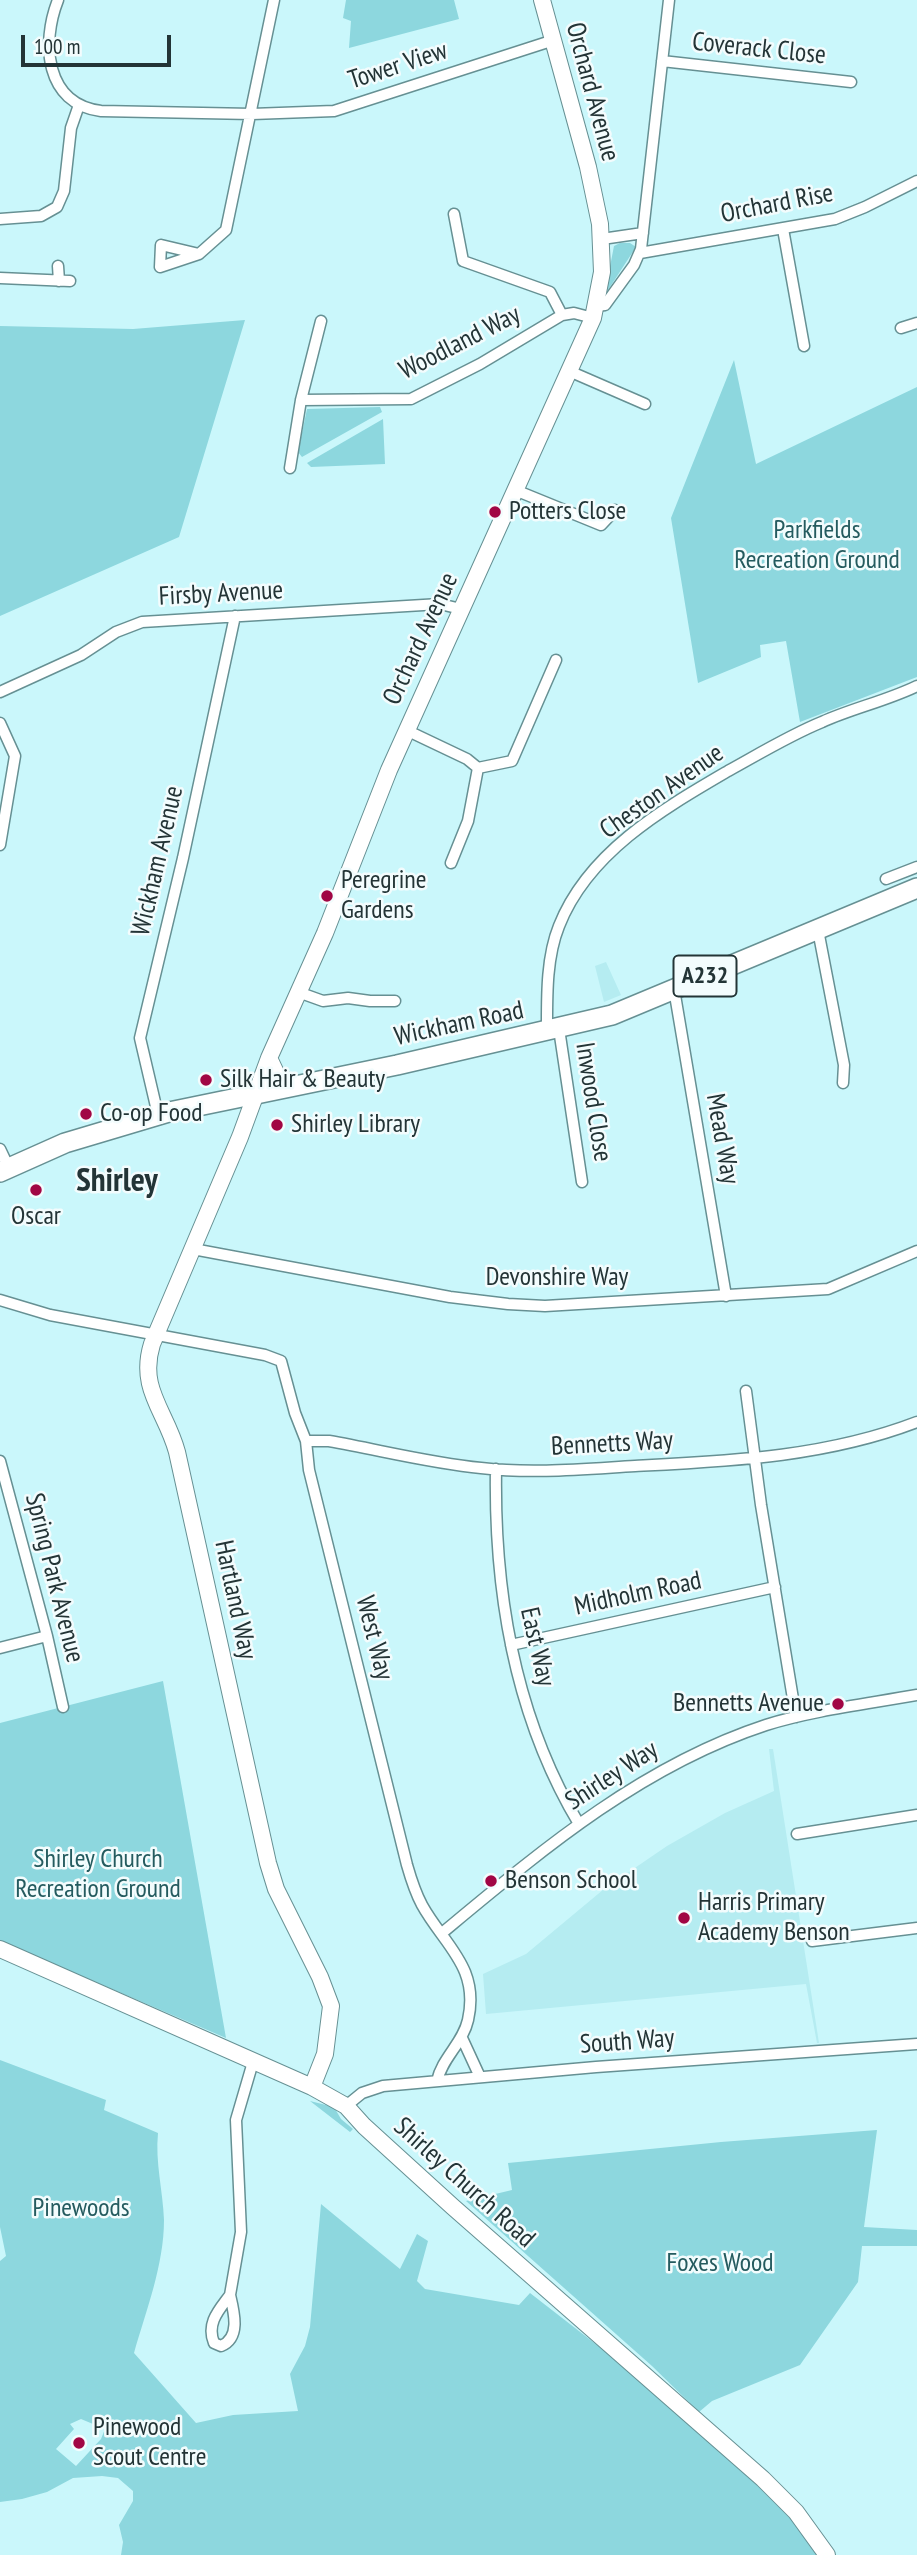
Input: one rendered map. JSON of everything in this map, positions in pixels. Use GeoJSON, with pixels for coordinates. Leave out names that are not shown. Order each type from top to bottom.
{"type":"FeatureCollection","features":[{"type":"Feature","properties":{"kind":"highway","name":"Wickham Road"},"geometry":{"type":"LineString","coordinates":[[5,1170],[65,1143],[158,1115],[612,1015],[917,888]]}},
{"type":"Feature","properties":{"kind":"street"},"geometry":{"type":"LineString","coordinates":[[0,219],[41,216],[57,207],[64,191],[71,128],[79,105],[60,86],[49,58],[49,28],[58,0]]}},
{"type":"Feature","properties":{"kind":"street"},"geometry":{"type":"LineString","coordinates":[[199,254],[226,230],[274,0]]}},
{"type":"Feature","properties":{"kind":"street","name":"Orchard Avenue"},"geometry":{"type":"LineString","coordinates":[[257,1093],[406,730],[594,312],[602,272],[601,239],[587,167],[542,0]]}},
{"type":"Feature","properties":{"kind":"street"},"geometry":{"type":"LineString","coordinates":[[594,312],[605,305],[640,253],[669,0]]}},
{"type":"Feature","properties":{"kind":"street","name":"Tower View"},"geometry":{"type":"LineString","coordinates":[[79,105],[89,110],[101,111],[252,114],[334,111],[554,40]]}},
{"type":"Feature","properties":{"kind":"street","name":"Coverack Close"},"geometry":{"type":"LineString","coordinates":[[662,61],[851,82]]}},
{"type":"Feature","properties":{"kind":"street","name":"Orchard Rise"},"geometry":{"type":"LineString","coordinates":[[640,253],[835,219],[917,181]]}},
{"type":"Feature","properties":{"kind":"street"},"geometry":{"type":"LineString","coordinates":[[454,214],[463,261],[550,292],[562,315]]}},
{"type":"Feature","properties":{"kind":"street"},"geometry":{"type":"LineString","coordinates":[[783,229],[804,346]]}},
{"type":"Feature","properties":{"kind":"street"},"geometry":{"type":"LineString","coordinates":[[601,239],[643,233]]}},
{"type":"Feature","properties":{"kind":"street"},"geometry":{"type":"LineString","coordinates":[[0,278],[65,281],[58,266]]}},
{"type":"Feature","properties":{"kind":"street","name":"Woodland Way"},"geometry":{"type":"LineString","coordinates":[[301,400],[411,399],[480,365],[562,315],[594,312]]}},
{"type":"Feature","properties":{"kind":"street"},"geometry":{"type":"LineString","coordinates":[[290,468],[301,400],[321,321]]}},
{"type":"Feature","properties":{"kind":"street"},"geometry":{"type":"LineString","coordinates":[[901,328],[917,323]]}},
{"type":"Feature","properties":{"kind":"street"},"geometry":{"type":"LineString","coordinates":[[569,370],[645,404]]}},
{"type":"Feature","properties":{"kind":"street"},"geometry":{"type":"LineString","coordinates":[[515,490],[601,525],[615,510]]}},
{"type":"Feature","properties":{"kind":"street","name":"Firsby Avenue"},"geometry":{"type":"LineString","coordinates":[[0,692],[81,655],[116,632],[142,622],[440,604],[461,609]]}},
{"type":"Feature","properties":{"kind":"street","name":"Wickham Avenue"},"geometry":{"type":"LineString","coordinates":[[158,1115],[140,1038],[183,858],[235,615]]}},
{"type":"Feature","properties":{"kind":"street"},"geometry":{"type":"LineString","coordinates":[[478,768],[512,761],[556,660]]}},
{"type":"Feature","properties":{"kind":"street","name":"Cheston Avenue"},"geometry":{"type":"LineString","coordinates":[[553,1030],[550,965],[557,929],[576,894],[609,854],[630,834],[686,796],[800,732],[917,686]]}},
{"type":"Feature","properties":{"kind":"street"},"geometry":{"type":"LineString","coordinates":[[0,723],[15,756],[0,845]]}},
{"type":"Feature","properties":{"kind":"street"},"geometry":{"type":"LineString","coordinates":[[406,730],[467,759],[478,768]]}},
{"type":"Feature","properties":{"kind":"street"},"geometry":{"type":"LineString","coordinates":[[451,863],[468,821],[478,768]]}},
{"type":"Feature","properties":{"kind":"street"},"geometry":{"type":"LineString","coordinates":[[886,879],[917,867]]}},
{"type":"Feature","properties":{"kind":"street"},"geometry":{"type":"LineString","coordinates":[[818,930],[844,1065],[843,1083]]}},
{"type":"Feature","properties":{"kind":"street","name":"Mead Way"},"geometry":{"type":"LineString","coordinates":[[674,989],[726,1296]]}},
{"type":"Feature","properties":{"kind":"street"},"geometry":{"type":"LineString","coordinates":[[298,992],[323,1001],[348,998],[395,1001]]}},
{"type":"Feature","properties":{"kind":"street","name":"Inwood Close"},"geometry":{"type":"LineString","coordinates":[[553,1030],[582,1182]]}},
{"type":"Feature","properties":{"kind":"street"},"geometry":{"type":"LineString","coordinates":[[270,1058],[277,1075],[295,1085]]}},
{"type":"Feature","properties":{"kind":"street","name":"Hartland Way"},"geometry":{"type":"LineString","coordinates":[[257,1093],[157,1334],[148,1362],[150,1388],[177,1452],[268,1863],[276,1889],[320,1977],[331,2006],[326,2054],[312,2087]]}},
{"type":"Feature","properties":{"kind":"street"},"geometry":{"type":"LineString","coordinates":[[213,1102],[229,1106],[236,1111],[243,1129]]}},
{"type":"Feature","properties":{"kind":"street"},"geometry":{"type":"LineString","coordinates":[[0,1149],[5,1170]]}},
{"type":"Feature","properties":{"kind":"street","name":"Devonshire Way"},"geometry":{"type":"LineString","coordinates":[[193,1249],[450,1297],[508,1304],[563,1306],[834,1288],[917,1251]]}},
{"type":"Feature","properties":{"kind":"street"},"geometry":{"type":"LineString","coordinates":[[0,1300],[50,1315],[157,1334]]}},
{"type":"Feature","properties":{"kind":"street","name":"West Way"},"geometry":{"type":"LineString","coordinates":[[157,1334],[278,1359],[283,1365],[295,1413],[306,1441],[312,1483],[407,1865],[422,1905],[462,1964],[469,1982],[470,2011],[462,2038],[441,2066],[437,2081]]}},
{"type":"Feature","properties":{"kind":"street"},"geometry":{"type":"LineString","coordinates":[[746,1391],[796,1717]]}},
{"type":"Feature","properties":{"kind":"street","name":"Bennetts Way"},"geometry":{"type":"LineString","coordinates":[[306,1441],[330,1441],[496,1469],[583,1469],[755,1459],[845,1445],[917,1422]]}},
{"type":"Feature","properties":{"kind":"street","name":"Spring Park Avenue"},"geometry":{"type":"LineString","coordinates":[[0,1461],[47,1636],[63,1707]]}},
{"type":"Feature","properties":{"kind":"street","name":"East Way"},"geometry":{"type":"LineString","coordinates":[[496,1469],[500,1578],[511,1645],[521,1687],[540,1743],[579,1824]]}},
{"type":"Feature","properties":{"kind":"street","name":"Midholm Road"},"geometry":{"type":"LineString","coordinates":[[511,1645],[775,1587]]}},
{"type":"Feature","properties":{"kind":"street"},"geometry":{"type":"LineString","coordinates":[[0,1648],[47,1636]]}},
{"type":"Feature","properties":{"kind":"street","name":"Shirley Way"},"geometry":{"type":"LineString","coordinates":[[442,1933],[579,1824],[671,1765],[730,1738],[796,1717],[917,1695]]}},
{"type":"Feature","properties":{"kind":"street"},"geometry":{"type":"LineString","coordinates":[[797,1834],[917,1815]]}},
{"type":"Feature","properties":{"kind":"street"},"geometry":{"type":"LineString","coordinates":[[812,1941],[917,1928]]}},
{"type":"Feature","properties":{"kind":"street","name":"Shirley Church Road"},"geometry":{"type":"LineString","coordinates":[[0,1949],[312,2087],[346,2106],[364,2126],[453,2207],[763,2479],[796,2512],[827,2555]]}},
{"type":"Feature","properties":{"kind":"street"},"geometry":{"type":"LineString","coordinates":[[462,2038],[480,2077]]}},
{"type":"Feature","properties":{"kind":"street","name":"South Way"},"geometry":{"type":"LineString","coordinates":[[346,2106],[362,2093],[375,2088],[437,2081],[917,2045]]}},
{"type":"Feature","properties":{"kind":"street"},"geometry":{"type":"LineString","coordinates":[[230,2295],[241,2232],[236,2120],[253,2062]]}},
{"type":"Feature","properties":{"kind":"shaded area"},"geometry":{"type":"Polygon","coordinates":[[[606,962],[621,995],[604,1002],[595,966],[606,962]]]}},
{"type":"Feature","properties":{"kind":"shaded area","name":"Harris Primary Academy Benson"},"geometry":{"type":"Polygon","coordinates":[[[769,1749],[773,1749],[819,2043],[806,1984],[486,2014],[483,1974],[526,1954],[604,1889],[667,1846],[725,1813],[774,1791],[769,1749]]]}},
{"type":"Feature","properties":{"kind":"green space"},"geometry":{"type":"Polygon","coordinates":[[[346,0],[454,0],[459,19],[349,48],[351,21],[343,18],[346,0]]]}},
{"type":"Feature","properties":{"kind":"green space"},"geometry":{"type":"Polygon","coordinates":[[[630,243],[636,247],[605,292],[614,246],[630,243]]]}},
{"type":"Feature","properties":{"kind":"green space"},"geometry":{"type":"Polygon","coordinates":[[[245,320],[179,537],[0,616],[0,326],[133,329],[245,320]]]}},
{"type":"Feature","properties":{"kind":"green space","name":"Parkfields Recreation Ground"},"geometry":{"type":"Polygon","coordinates":[[[734,360],[756,464],[917,387],[917,677],[800,722],[786,641],[760,645],[761,657],[698,683],[671,518],[734,360]]]}},
{"type":"Feature","properties":{"kind":"green space"},"geometry":{"type":"Polygon","coordinates":[[[380,407],[382,412],[302,457],[298,452],[307,409],[380,407]]]}},
{"type":"Feature","properties":{"kind":"green space"},"geometry":{"type":"Polygon","coordinates":[[[383,419],[385,464],[311,467],[307,463],[383,419]]]}},
{"type":"Feature","properties":{"kind":"green space","name":"Shirley Church Recreation Ground"},"geometry":{"type":"Polygon","coordinates":[[[163,1681],[226,2038],[0,1941],[0,1723],[163,1681]]]}},
{"type":"Feature","properties":{"kind":"green space","name":"Pinewoods"},"geometry":{"type":"Polygon","coordinates":[[[0,2060],[106,2100],[104,2110],[158,2133],[163,2237],[154,2288],[134,2353],[196,2423],[233,2415],[298,2411],[290,2374],[305,2346],[310,2327],[321,2204],[400,2269],[417,2234],[428,2241],[417,2281],[425,2289],[519,2305],[530,2293],[723,2443],[827,2555],[121,2555],[123,2542],[119,2525],[133,2501],[133,2491],[118,2478],[73,2478],[47,2492],[0,2502],[0,2261],[6,2256],[0,2227],[0,2060]],[[81,2419],[70,2424],[74,2429],[56,2449],[76,2466],[101,2439],[107,2424],[93,2424],[81,2419]]]}},
{"type":"Feature","properties":{"kind":"green space"},"geometry":{"type":"Polygon","coordinates":[[[310,2101],[334,2107],[341,2119],[353,2129],[350,2132],[310,2101]]]}},
{"type":"Feature","properties":{"kind":"green space","name":"Foxes Wood"},"geometry":{"type":"Polygon","coordinates":[[[877,2130],[864,2227],[917,2230],[917,2246],[862,2246],[858,2282],[800,2365],[712,2401],[699,2412],[652,2366],[466,2201],[512,2190],[508,2163],[877,2130]]]}},
{"type":"Feature","properties":{"kind":"place","name":"Potters Close"},"geometry":{"type":"Point","coordinates":[495,512]}},
{"type":"Feature","properties":{"kind":"place","name":"Peregrine Gardens"},"geometry":{"type":"Point","coordinates":[327,896]}},
{"type":"Feature","properties":{"kind":"place","name":"Silk Hair & Beauty"},"geometry":{"type":"Point","coordinates":[206,1080]}},
{"type":"Feature","properties":{"kind":"place","name":"Co-op Food"},"geometry":{"type":"Point","coordinates":[86,1114]}},
{"type":"Feature","properties":{"kind":"place","name":"Shirley Library"},"geometry":{"type":"Point","coordinates":[277,1125]}},
{"type":"Feature","properties":{"kind":"place","name":"Oscar"},"geometry":{"type":"Point","coordinates":[36,1190]}},
{"type":"Feature","properties":{"kind":"place","name":"Bennetts Avenue"},"geometry":{"type":"Point","coordinates":[838,1704]}},
{"type":"Feature","properties":{"kind":"place","name":"Benson School"},"geometry":{"type":"Point","coordinates":[491,1881]}},
{"type":"Feature","properties":{"kind":"place","name":"Harris Primary Academy Benson"},"geometry":{"type":"Point","coordinates":[684,1918]}},
{"type":"Feature","properties":{"kind":"place","name":"Pinewood Scout Centre"},"geometry":{"type":"Point","coordinates":[79,2443]}},
{"type":"Feature","properties":{"kind":"district","name":"Shirley"},"geometry":{"type":"Point","coordinates":[117,1182]}}]}
